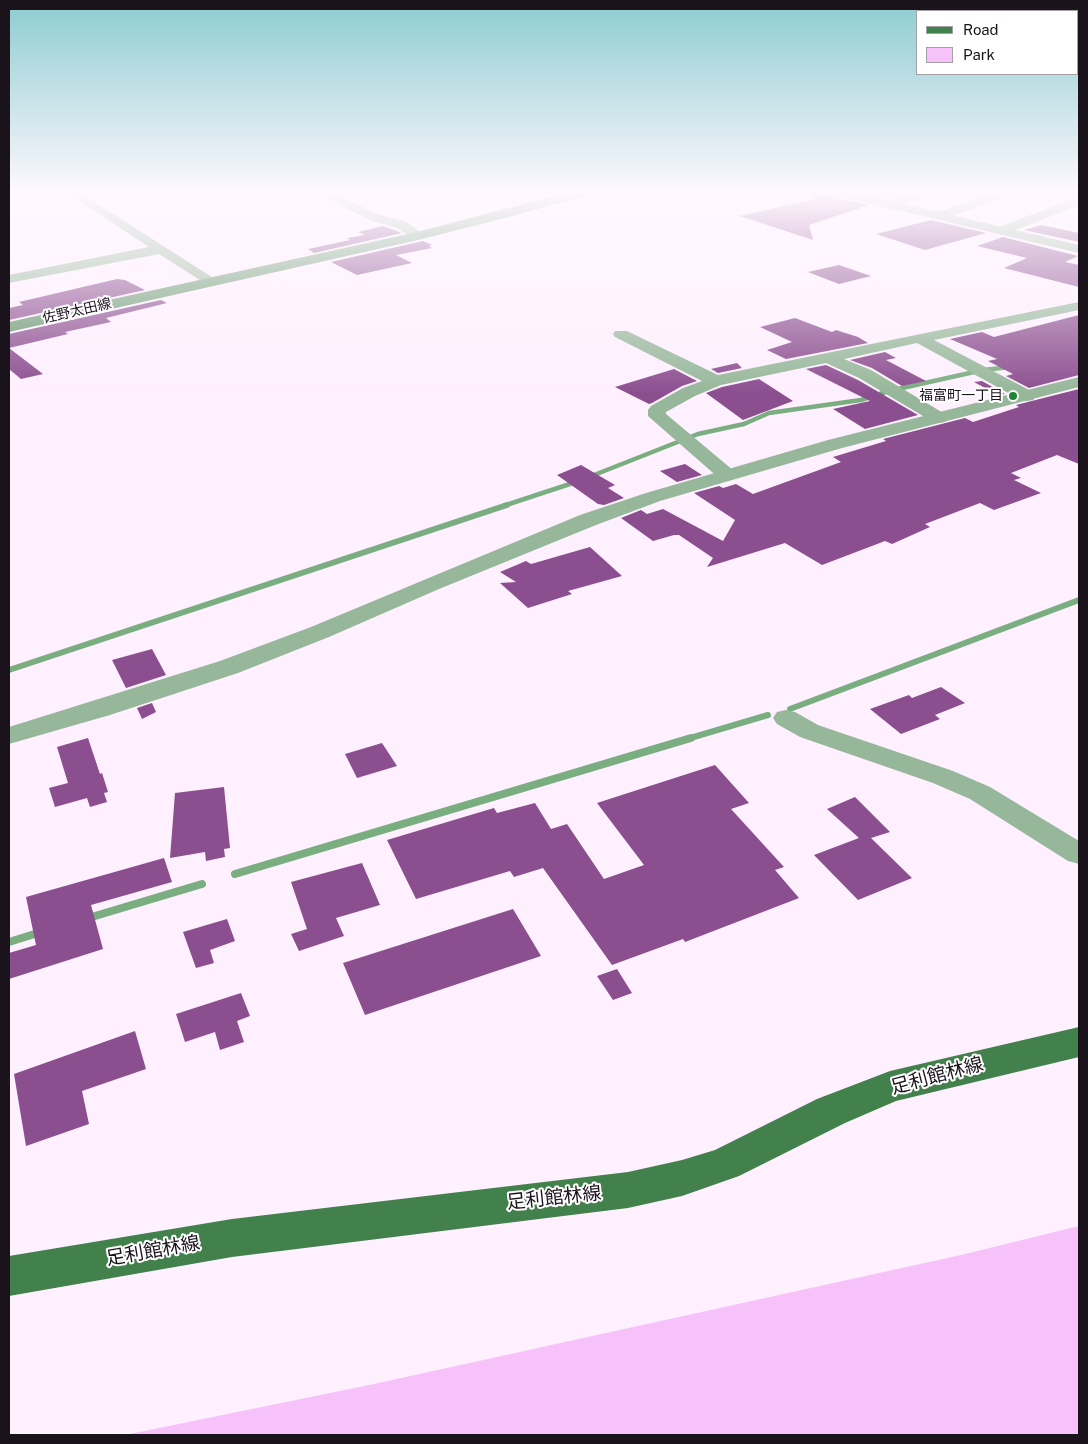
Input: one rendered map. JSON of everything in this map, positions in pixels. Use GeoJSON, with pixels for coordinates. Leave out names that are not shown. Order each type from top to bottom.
{"type":"FeatureCollection","features":[{"type":"Feature","properties":{"kind":"main road","name":"佐野太田線"},"geometry":{"type":"LineString","coordinates":[[9,327],[310,259]]}},
{"type":"Feature","properties":{"kind":"main road","name":"足利館林線"},"geometry":{"type":"LineString","coordinates":[[9,1276],[232,1238],[628,1190],[682,1178],[725,1164],[832,1110],[890,1087],[1079,1042]]}},
{"type":"Feature","properties":{"kind":"street"},"geometry":{"type":"LineString","coordinates":[[9,279],[112,259]]}},
{"type":"Feature","properties":{"kind":"street"},"geometry":{"type":"LineString","coordinates":[[176,259],[211,281]]}},
{"type":"Feature","properties":{"kind":"street"},"geometry":{"type":"LineString","coordinates":[[727,475],[657,416],[657,410],[689,392],[716,381],[1079,306]]}},
{"type":"Feature","properties":{"kind":"street"},"geometry":{"type":"LineString","coordinates":[[621,334],[716,381]]}},
{"type":"Feature","properties":{"kind":"street"},"geometry":{"type":"LineString","coordinates":[[919,338],[1027,396]]}},
{"type":"Feature","properties":{"kind":"street"},"geometry":{"type":"LineString","coordinates":[[827,357],[865,374],[939,418]]}},
{"type":"Feature","properties":{"kind":"street"},"geometry":{"type":"LineString","coordinates":[[9,736],[100,709],[228,667],[320,632],[439,580],[588,520],[653,497],[835,444],[1079,382]]}},
{"type":"Feature","properties":{"kind":"street"},"geometry":{"type":"LineString","coordinates":[[786,718],[816,733],[943,777],[980,793],[1079,854]]}},
{"type":"Feature","properties":{"kind":"green space"},"geometry":{"type":"Polygon","coordinates":[[[1079,1226],[1079,1435],[125,1435],[374,1384],[961,1255],[1079,1226]]]}},
{"type":"Feature","properties":{"kind":"building"},"geometry":{"type":"Polygon","coordinates":[[[342,259],[405,259],[412,263],[357,275],[331,262],[342,259]]]}},
{"type":"Feature","properties":{"kind":"building"},"geometry":{"type":"Polygon","coordinates":[[[1024,259],[1071,259],[1065,262],[1079,265],[1079,287],[1004,268],[1024,259]]]}},
{"type":"Feature","properties":{"kind":"building"},"geometry":{"type":"Polygon","coordinates":[[[839,265],[871,276],[839,284],[808,272],[839,265]]]}},
{"type":"Feature","properties":{"kind":"building"},"geometry":{"type":"Polygon","coordinates":[[[117,279],[125,280],[145,290],[9,320],[9,308],[23,305],[19,302],[117,279]]]}},
{"type":"Feature","properties":{"kind":"building"},"geometry":{"type":"Polygon","coordinates":[[[161,300],[167,303],[106,318],[111,322],[65,332],[68,334],[9,348],[9,334],[161,300]]]}},
{"type":"Feature","properties":{"kind":"building"},"geometry":{"type":"Polygon","coordinates":[[[1079,315],[1079,375],[1029,388],[1006,376],[1013,374],[988,361],[997,359],[950,339],[982,332],[994,337],[1079,315]]]}},
{"type":"Feature","properties":{"kind":"building"},"geometry":{"type":"Polygon","coordinates":[[[795,318],[832,332],[836,330],[858,337],[868,343],[786,359],[767,350],[792,342],[760,327],[795,318]]]}},
{"type":"Feature","properties":{"kind":"building"},"geometry":{"type":"Polygon","coordinates":[[[9,348],[43,374],[21,379],[9,369],[9,348]]]}},
{"type":"Feature","properties":{"kind":"building"},"geometry":{"type":"Polygon","coordinates":[[[885,352],[896,358],[886,360],[926,381],[902,386],[872,368],[850,360],[885,352]]]}},
{"type":"Feature","properties":{"kind":"building"},"geometry":{"type":"Polygon","coordinates":[[[737,363],[742,368],[718,373],[711,369],[737,363]]]}},
{"type":"Feature","properties":{"kind":"building"},"geometry":{"type":"Polygon","coordinates":[[[826,365],[858,380],[918,415],[865,429],[833,409],[870,401],[806,369],[826,365]]]}},
{"type":"Feature","properties":{"kind":"building"},"geometry":{"type":"Polygon","coordinates":[[[674,369],[697,381],[682,386],[649,404],[615,387],[674,369]]]}},
{"type":"Feature","properties":{"kind":"building"},"geometry":{"type":"Polygon","coordinates":[[[759,379],[793,401],[743,420],[706,393],[722,387],[759,379]]]}},
{"type":"Feature","properties":{"kind":"building"},"geometry":{"type":"Polygon","coordinates":[[[982,381],[1005,394],[998,395],[974,382],[982,381]]]}},
{"type":"Feature","properties":{"kind":"building"},"geometry":{"type":"Polygon","coordinates":[[[1079,389],[1079,464],[1057,455],[1011,473],[1021,478],[1014,480],[1041,493],[994,510],[980,503],[925,524],[930,527],[892,544],[885,541],[822,565],[785,543],[707,567],[713,558],[679,535],[653,541],[621,518],[641,510],[647,514],[663,509],[723,541],[735,520],[694,493],[719,486],[723,488],[736,484],[753,494],[841,462],[833,457],[886,441],[883,439],[965,418],[973,422],[1019,407],[1016,405],[1079,389]]]}},
{"type":"Feature","properties":{"kind":"building"},"geometry":{"type":"Polygon","coordinates":[[[685,464],[702,475],[677,482],[660,471],[685,464]]]}},
{"type":"Feature","properties":{"kind":"building"},"geometry":{"type":"Polygon","coordinates":[[[581,465],[615,485],[608,488],[624,498],[604,505],[598,504],[557,475],[581,465]]]}},
{"type":"Feature","properties":{"kind":"building"},"geometry":{"type":"Polygon","coordinates":[[[590,547],[622,576],[568,591],[572,594],[528,608],[500,583],[516,582],[500,572],[526,561],[531,564],[590,547]]]}},
{"type":"Feature","properties":{"kind":"building"},"geometry":{"type":"Polygon","coordinates":[[[152,649],[166,675],[126,688],[112,660],[152,649]]]}},
{"type":"Feature","properties":{"kind":"building"},"geometry":{"type":"Polygon","coordinates":[[[941,687],[965,703],[935,715],[940,719],[901,734],[870,709],[909,695],[912,698],[941,687]]]}},
{"type":"Feature","properties":{"kind":"building"},"geometry":{"type":"Polygon","coordinates":[[[152,703],[156,712],[142,719],[137,708],[152,703]]]}},
{"type":"Feature","properties":{"kind":"building"},"geometry":{"type":"Polygon","coordinates":[[[88,738],[108,792],[104,793],[107,802],[90,807],[87,798],[55,807],[49,788],[68,783],[57,747],[88,738]]]}},
{"type":"Feature","properties":{"kind":"building"},"geometry":{"type":"Polygon","coordinates":[[[382,743],[397,766],[357,778],[345,754],[382,743]]]}},
{"type":"Feature","properties":{"kind":"building"},"geometry":{"type":"Polygon","coordinates":[[[715,765],[749,803],[731,809],[784,867],[775,870],[799,898],[685,942],[683,939],[612,965],[543,868],[514,877],[510,871],[416,899],[387,840],[494,808],[497,813],[535,803],[551,829],[567,824],[604,879],[644,865],[597,803],[715,765]]]}},
{"type":"Feature","properties":{"kind":"building"},"geometry":{"type":"Polygon","coordinates":[[[224,787],[230,848],[224,849],[225,857],[206,861],[205,852],[170,858],[175,793],[224,787]]]}},
{"type":"Feature","properties":{"kind":"building"},"geometry":{"type":"Polygon","coordinates":[[[855,797],[890,832],[871,838],[912,878],[858,900],[814,855],[859,838],[827,809],[855,797]]]}},
{"type":"Feature","properties":{"kind":"building"},"geometry":{"type":"Polygon","coordinates":[[[164,858],[172,882],[91,905],[103,949],[9,979],[9,953],[36,945],[26,897],[164,858]]]}},
{"type":"Feature","properties":{"kind":"building"},"geometry":{"type":"Polygon","coordinates":[[[362,863],[380,905],[336,918],[344,936],[299,951],[291,934],[307,929],[291,882],[362,863]]]}},
{"type":"Feature","properties":{"kind":"building"},"geometry":{"type":"Polygon","coordinates":[[[513,909],[541,956],[365,1015],[343,963],[513,909]]]}},
{"type":"Feature","properties":{"kind":"building"},"geometry":{"type":"Polygon","coordinates":[[[227,919],[235,941],[210,950],[214,963],[196,968],[183,932],[227,919]]]}},
{"type":"Feature","properties":{"kind":"building"},"geometry":{"type":"Polygon","coordinates":[[[617,969],[632,993],[613,1000],[597,976],[617,969]]]}},
{"type":"Feature","properties":{"kind":"building"},"geometry":{"type":"Polygon","coordinates":[[[241,993],[250,1016],[237,1021],[244,1042],[220,1050],[215,1032],[185,1042],[176,1014],[241,993]]]}},
{"type":"Feature","properties":{"kind":"building"},"geometry":{"type":"Polygon","coordinates":[[[135,1031],[146,1069],[82,1091],[89,1124],[26,1146],[14,1074],[135,1031]]]}},
{"type":"Feature","properties":{"kind":"waterway"},"geometry":{"type":"LineString","coordinates":[[589,477],[698,434],[744,424],[769,413],[861,400],[889,391],[983,370],[1010,367]]}},
{"type":"Feature","properties":{"kind":"waterway"},"geometry":{"type":"LineString","coordinates":[[503,506],[579,481]]}},
{"type":"Feature","properties":{"kind":"waterway"},"geometry":{"type":"LineString","coordinates":[[9,670],[507,505]]}},
{"type":"Feature","properties":{"kind":"waterway"},"geometry":{"type":"LineString","coordinates":[[790,709],[1079,600]]}},
{"type":"Feature","properties":{"kind":"waterway"},"geometry":{"type":"LineString","coordinates":[[687,739],[768,715]]}},
{"type":"Feature","properties":{"kind":"waterway"},"geometry":{"type":"LineString","coordinates":[[235,874],[691,738]]}},
{"type":"Feature","properties":{"kind":"waterway"},"geometry":{"type":"LineString","coordinates":[[85,919],[202,884]]}},
{"type":"Feature","properties":{"kind":"waterway"},"geometry":{"type":"LineString","coordinates":[[9,942],[41,932]]}},
{"type":"Feature","properties":{"kind":"place","name":"福富町一丁目"},"geometry":{"type":"Point","coordinates":[1013,396]}}]}
